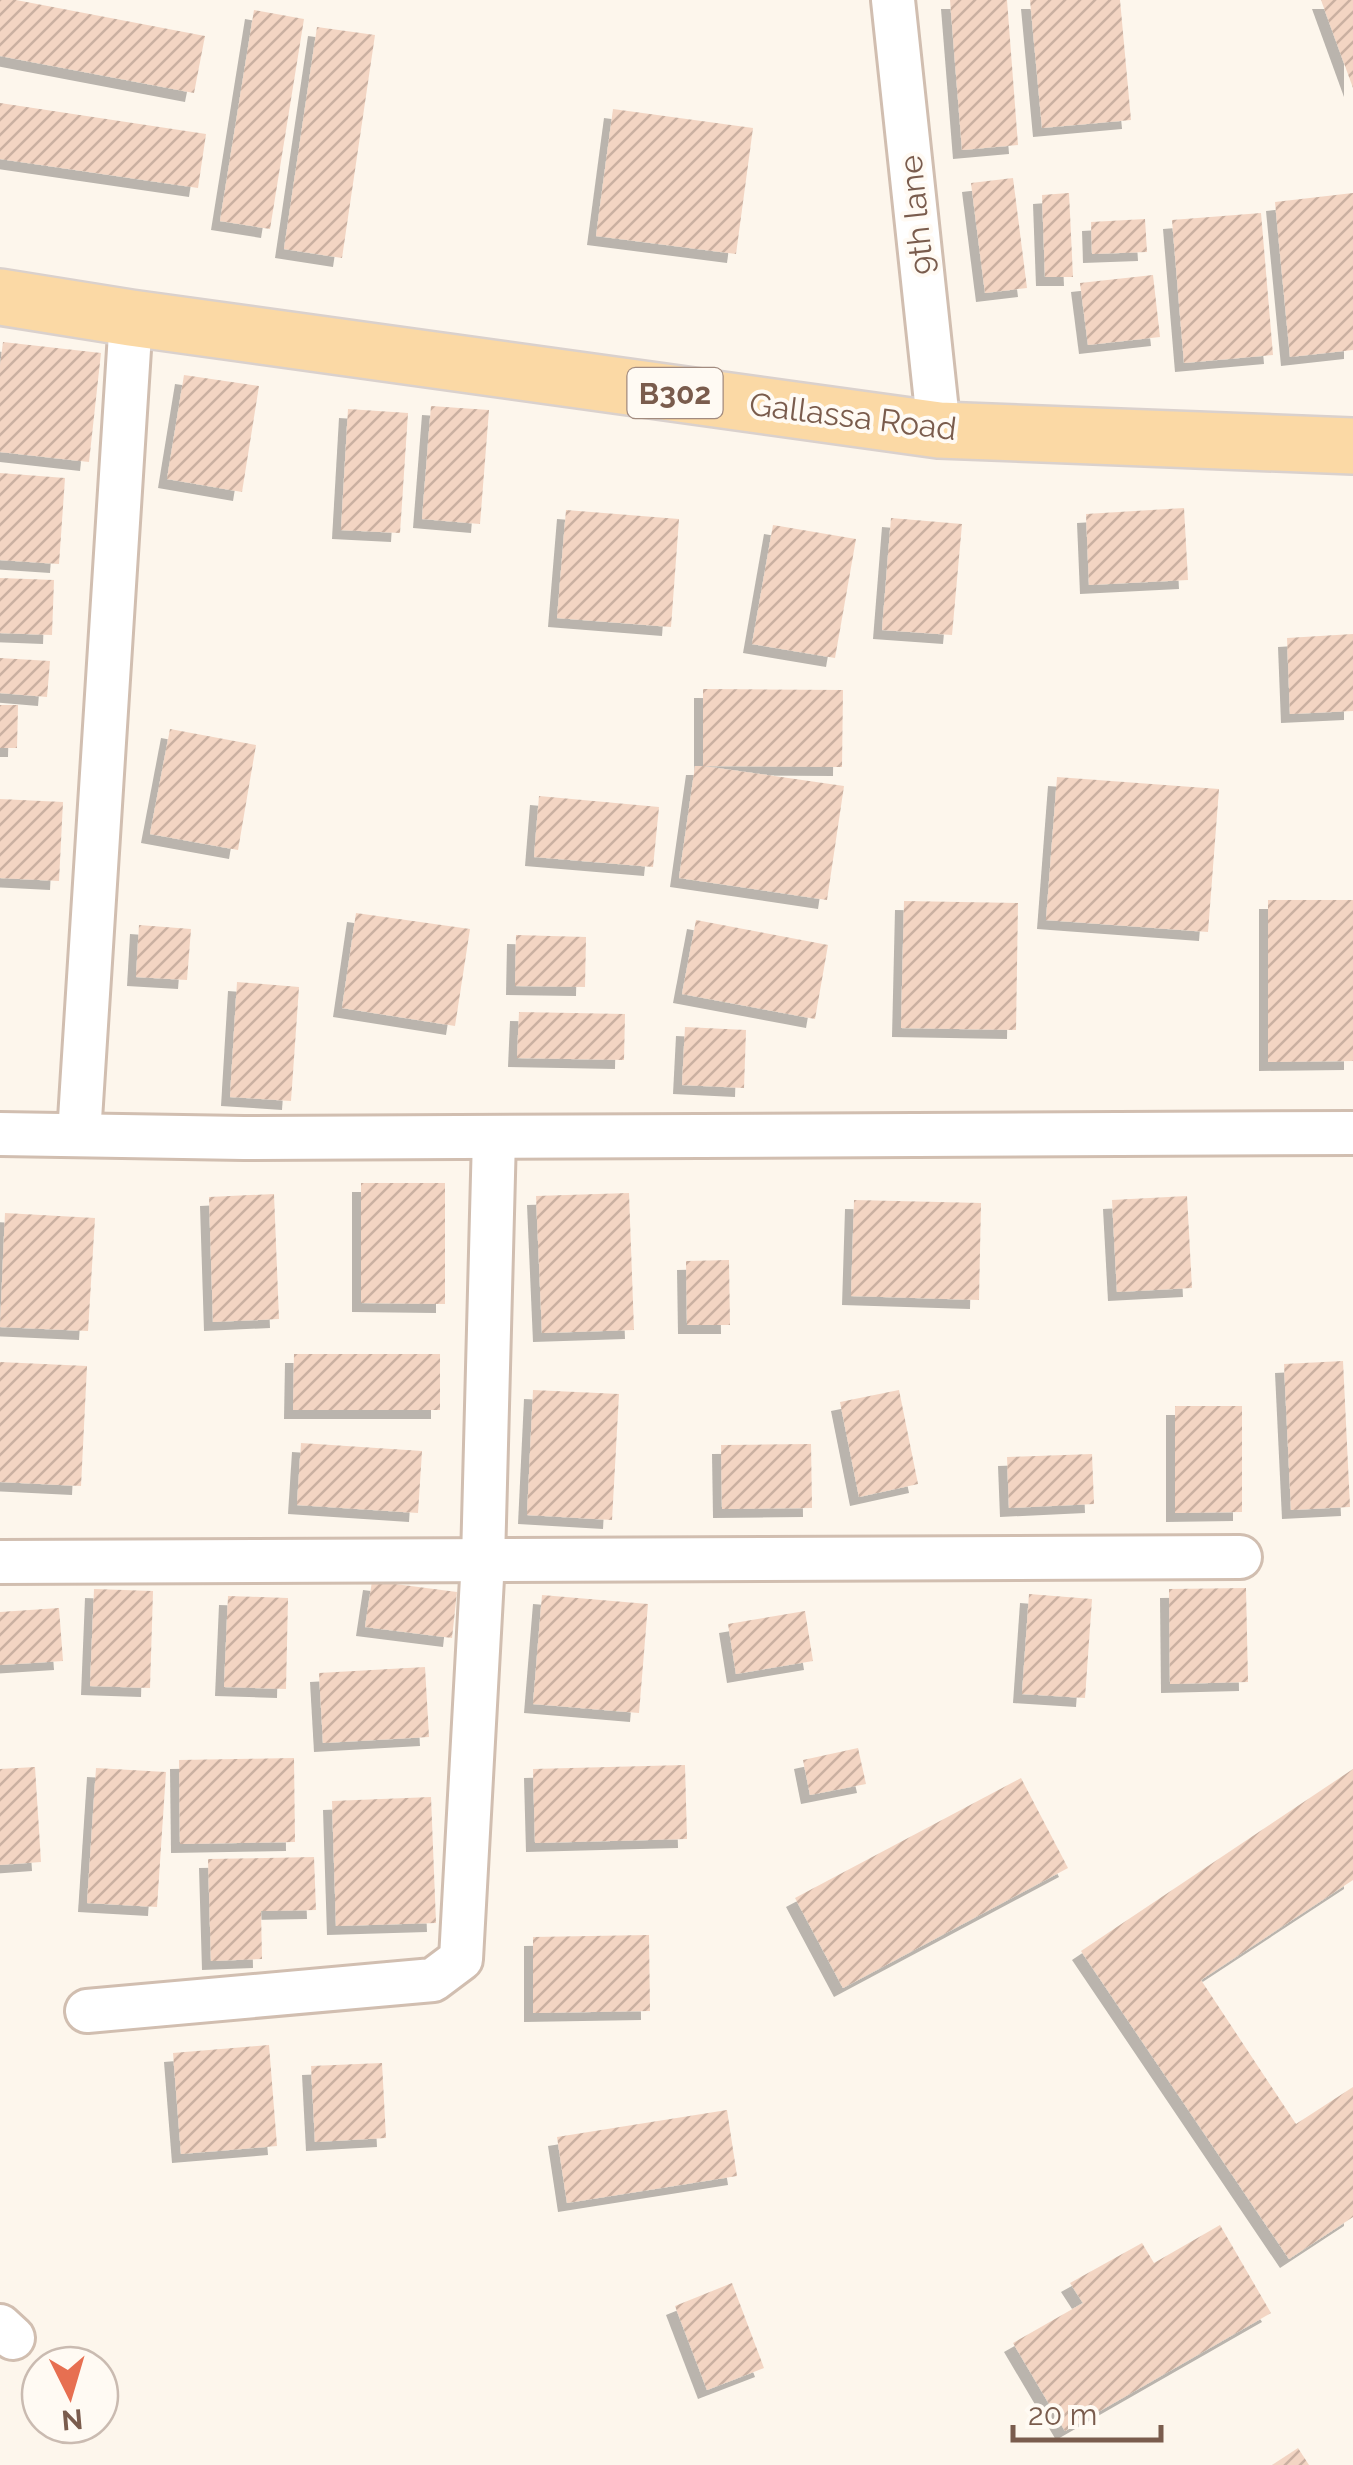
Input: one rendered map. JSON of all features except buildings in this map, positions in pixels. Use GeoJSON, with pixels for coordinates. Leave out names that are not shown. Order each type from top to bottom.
{"type":"FeatureCollection","features":[{"type":"Feature","properties":{"kind":"main road","name":"Gallassa Road"},"geometry":{"type":"LineString","coordinates":[[0,297],[940,430],[1353,446]]}},
{"type":"Feature","properties":{"kind":"street","name":"9th lane"},"geometry":{"type":"LineString","coordinates":[[893,0],[940,430]]}},
{"type":"Feature","properties":{"kind":"street"},"geometry":{"type":"LineString","coordinates":[[79,1136],[130,318]]}},
{"type":"Feature","properties":{"kind":"street"},"geometry":{"type":"LineString","coordinates":[[0,1134],[244,1138],[1353,1133]]}},
{"type":"Feature","properties":{"kind":"street"},"geometry":{"type":"LineString","coordinates":[[87,2012],[433,1980],[461,1959],[483,1560],[494,1137]]}},
{"type":"Feature","properties":{"kind":"street"},"geometry":{"type":"LineString","coordinates":[[0,1562],[1240,1557]]}}]}
